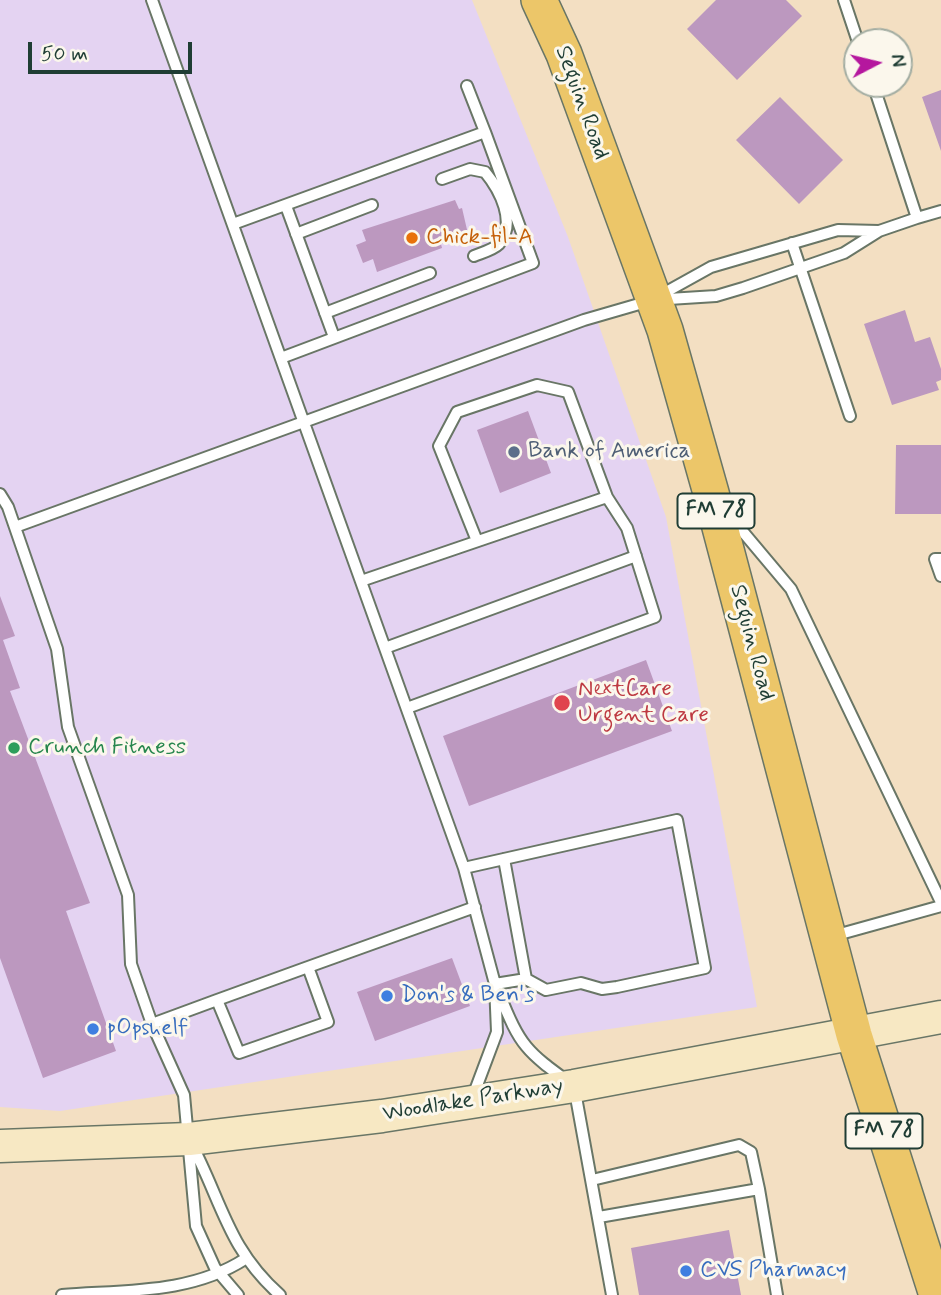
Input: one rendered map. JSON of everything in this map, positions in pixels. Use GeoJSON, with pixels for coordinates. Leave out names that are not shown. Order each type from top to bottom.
{"type":"FeatureCollection","features":[{"type":"Feature","properties":{"kind":"main road","name":"Seguin Road"},"geometry":{"type":"LineString","coordinates":[[539,0],[564,54],[665,330],[711,493],[854,1035],[937,1295]]}},
{"type":"Feature","properties":{"kind":"street","name":"Woodlake Parkway"},"geometry":{"type":"LineString","coordinates":[[0,1146],[189,1139],[471,1102],[574,1086],[941,1017]]}},
{"type":"Feature","properties":{"kind":"lane"},"geometry":{"type":"LineString","coordinates":[[152,0],[464,868],[495,984],[517,1038],[525,1048],[574,1086],[612,1295]]}},
{"type":"Feature","properties":{"kind":"lane"},"geometry":{"type":"LineString","coordinates":[[844,0],[853,28]]}},
{"type":"Feature","properties":{"kind":"lane"},"geometry":{"type":"LineString","coordinates":[[281,358],[533,263],[467,86]]}},
{"type":"Feature","properties":{"kind":"lane"},"geometry":{"type":"LineString","coordinates":[[878,98],[917,218]]}},
{"type":"Feature","properties":{"kind":"lane"},"geometry":{"type":"LineString","coordinates":[[233,224],[485,132]]}},
{"type":"Feature","properties":{"kind":"lane"},"geometry":{"type":"LineString","coordinates":[[442,179],[470,169],[485,172],[500,195],[507,224],[503,237],[498,246],[474,257]]}},
{"type":"Feature","properties":{"kind":"lane"},"geometry":{"type":"LineString","coordinates":[[296,234],[372,205]]}},
{"type":"Feature","properties":{"kind":"lane"},"geometry":{"type":"LineString","coordinates":[[286,206],[334,337]]}},
{"type":"Feature","properties":{"kind":"lane"},"geometry":{"type":"LineString","coordinates":[[15,527],[584,320],[653,300],[716,296],[801,270],[844,253],[879,230],[941,211]]}},
{"type":"Feature","properties":{"kind":"lane"},"geometry":{"type":"LineString","coordinates":[[653,300],[711,267],[838,230],[879,230]]}},
{"type":"Feature","properties":{"kind":"lane"},"geometry":{"type":"LineString","coordinates":[[792,243],[850,415]]}},
{"type":"Feature","properties":{"kind":"lane"},"geometry":{"type":"LineString","coordinates":[[325,313],[430,273]]}},
{"type":"Feature","properties":{"kind":"lane"},"geometry":{"type":"LineString","coordinates":[[407,708],[655,617],[627,528],[607,496],[568,392],[537,386],[457,412],[439,446],[477,541]]}},
{"type":"Feature","properties":{"kind":"lane"},"geometry":{"type":"LineString","coordinates":[[711,493],[791,589],[941,904],[828,938]]}},
{"type":"Feature","properties":{"kind":"lane"},"geometry":{"type":"LineString","coordinates":[[0,494],[15,527],[57,649],[68,727],[128,895],[131,964],[152,1024],[184,1095],[195,1226],[221,1275],[238,1295]]}},
{"type":"Feature","properties":{"kind":"lane"},"geometry":{"type":"LineString","coordinates":[[361,581],[607,496]]}},
{"type":"Feature","properties":{"kind":"lane"},"geometry":{"type":"LineString","coordinates":[[385,648],[636,556]]}},
{"type":"Feature","properties":{"kind":"lane"},"geometry":{"type":"LineString","coordinates":[[941,559],[935,559],[941,576]]}},
{"type":"Feature","properties":{"kind":"lane"},"geometry":{"type":"LineString","coordinates":[[464,868],[677,820],[705,968],[602,989],[581,983],[546,990],[526,979],[495,984]]}},
{"type":"Feature","properties":{"kind":"lane"},"geometry":{"type":"LineString","coordinates":[[504,859],[526,979]]}},
{"type":"Feature","properties":{"kind":"lane"},"geometry":{"type":"LineString","coordinates":[[152,1024],[475,907]]}},
{"type":"Feature","properties":{"kind":"lane"},"geometry":{"type":"LineString","coordinates":[[217,1000],[239,1053],[315,1026],[328,1021],[308,967]]}},
{"type":"Feature","properties":{"kind":"lane"},"geometry":{"type":"LineString","coordinates":[[471,1102],[497,1032],[495,984]]}},
{"type":"Feature","properties":{"kind":"lane"},"geometry":{"type":"LineString","coordinates":[[189,1139],[245,1259],[280,1295]]}},
{"type":"Feature","properties":{"kind":"lane"},"geometry":{"type":"LineString","coordinates":[[592,1180],[739,1145],[751,1152],[777,1295]]}},
{"type":"Feature","properties":{"kind":"lane"},"geometry":{"type":"LineString","coordinates":[[599,1217],[759,1189]]}},
{"type":"Feature","properties":{"kind":"lane"},"geometry":{"type":"LineString","coordinates":[[62,1295],[185,1290],[221,1275],[245,1259]]}},
{"type":"Feature","properties":{"kind":"shaded area"},"geometry":{"type":"Polygon","coordinates":[[[0,0],[472,0],[568,237],[666,517],[757,1007],[60,1111],[0,1107],[0,0]]]}},
{"type":"Feature","properties":{"kind":"building"},"geometry":{"type":"Polygon","coordinates":[[[716,0],[786,0],[802,16],[737,80],[687,29],[716,0]]]}},
{"type":"Feature","properties":{"kind":"building"},"geometry":{"type":"Polygon","coordinates":[[[941,90],[941,151],[922,97],[941,90]]]}},
{"type":"Feature","properties":{"kind":"building"},"geometry":{"type":"Polygon","coordinates":[[[780,97],[843,160],[799,204],[736,140],[780,97]]]}},
{"type":"Feature","properties":{"kind":"building","name":"Chick-fil-A"},"geometry":{"type":"Polygon","coordinates":[[[455,200],[459,209],[462,208],[468,234],[441,244],[442,248],[377,272],[373,259],[363,263],[356,245],[366,241],[362,230],[455,200]]]}},
{"type":"Feature","properties":{"kind":"building"},"geometry":{"type":"Polygon","coordinates":[[[905,310],[915,342],[930,337],[941,369],[941,380],[936,382],[939,390],[892,405],[864,324],[905,310]]]}},
{"type":"Feature","properties":{"kind":"building","name":"Bank of America"},"geometry":{"type":"Polygon","coordinates":[[[528,411],[551,473],[500,493],[477,430],[528,411]]]}},
{"type":"Feature","properties":{"kind":"building"},"geometry":{"type":"Polygon","coordinates":[[[896,445],[941,445],[941,514],[895,514],[896,445]]]}},
{"type":"Feature","properties":{"kind":"building"},"geometry":{"type":"Polygon","coordinates":[[[0,596],[15,636],[3,640],[20,688],[10,691],[90,903],[66,911],[116,1051],[43,1078],[0,958],[0,596]]]}},
{"type":"Feature","properties":{"kind":"building"},"geometry":{"type":"Polygon","coordinates":[[[646,660],[672,731],[469,806],[443,736],[646,660]]]}},
{"type":"Feature","properties":{"kind":"building"},"geometry":{"type":"Polygon","coordinates":[[[452,958],[470,1006],[375,1041],[357,992],[452,958]]]}},
{"type":"Feature","properties":{"kind":"building","name":"CVS Pharmacy"},"geometry":{"type":"Polygon","coordinates":[[[729,1230],[741,1295],[639,1295],[631,1248],[729,1230]]]}},
{"type":"Feature","properties":{"kind":"place","name":"Chick-fil-A"},"geometry":{"type":"Point","coordinates":[412,238]}},
{"type":"Feature","properties":{"kind":"place","name":"Bank of America"},"geometry":{"type":"Point","coordinates":[514,452]}},
{"type":"Feature","properties":{"kind":"place","name":"NextCare Urgent Care"},"geometry":{"type":"Point","coordinates":[562,703]}},
{"type":"Feature","properties":{"kind":"place","name":"Crunch Fitness"},"geometry":{"type":"Point","coordinates":[14,748]}},
{"type":"Feature","properties":{"kind":"place","name":"Don's & Ben's"},"geometry":{"type":"Point","coordinates":[387,996]}},
{"type":"Feature","properties":{"kind":"place","name":"pOpshelf"},"geometry":{"type":"Point","coordinates":[93,1029]}},
{"type":"Feature","properties":{"kind":"place","name":"CVS Pharmacy"},"geometry":{"type":"Point","coordinates":[686,1271]}}]}
